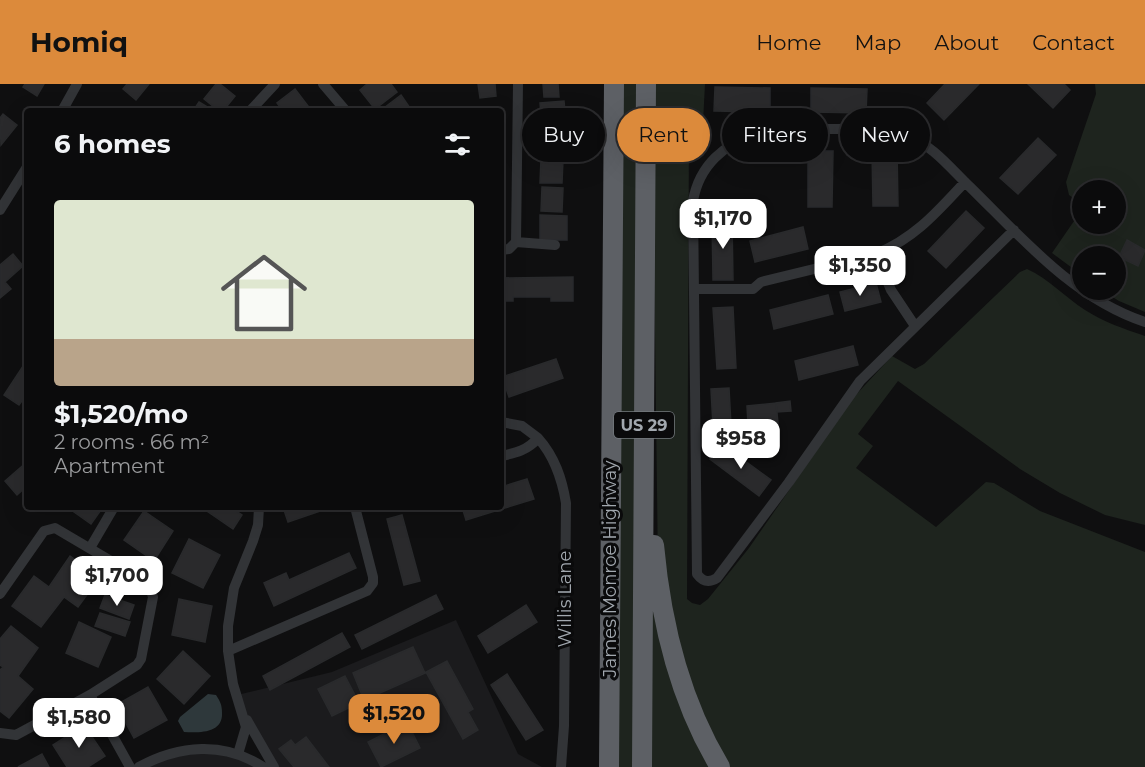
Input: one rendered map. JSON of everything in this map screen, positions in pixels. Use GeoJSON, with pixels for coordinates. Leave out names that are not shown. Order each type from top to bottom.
{"type":"FeatureCollection","features":[{"type":"Feature","properties":{"kind":"highway","name":"James Monroe Highway"},"geometry":{"type":"LineString","coordinates":[[608,767],[614,84]]}},
{"type":"Feature","properties":{"kind":"highway","name":"James Monroe Highway"},"geometry":{"type":"LineString","coordinates":[[642,767],[646,84]]}},
{"type":"Feature","properties":{"kind":"highway"},"geometry":{"type":"LineString","coordinates":[[644,414],[658,592],[665,626],[685,694],[720,767]]}},
{"type":"Feature","properties":{"kind":"street"},"geometry":{"type":"LineString","coordinates":[[64,108],[77,84]]}},
{"type":"Feature","properties":{"kind":"street"},"geometry":{"type":"LineString","coordinates":[[253,108],[275,84]]}},
{"type":"Feature","properties":{"kind":"street"},"geometry":{"type":"LineString","coordinates":[[323,84],[343,108]]}},
{"type":"Feature","properties":{"kind":"street"},"geometry":{"type":"LineString","coordinates":[[504,250],[509,249],[516,242],[518,84]]}},
{"type":"Feature","properties":{"kind":"street"},"geometry":{"type":"LineString","coordinates":[[1014,230],[860,381],[717,578],[706,582],[697,574],[693,201],[700,176],[720,153],[754,135],[788,129],[894,131],[924,144],[937,154],[1057,271],[1084,292],[1121,313],[1145,322]]}},
{"type":"Feature","properties":{"kind":"street"},"geometry":{"type":"LineString","coordinates":[[0,210],[24,172]]}},
{"type":"Feature","properties":{"kind":"street"},"geometry":{"type":"LineString","coordinates":[[694,289],[753,289],[761,282],[876,254],[893,247],[922,227],[965,182]]}},
{"type":"Feature","properties":{"kind":"street"},"geometry":{"type":"LineString","coordinates":[[516,242],[555,245]]}},
{"type":"Feature","properties":{"kind":"street"},"geometry":{"type":"LineString","coordinates":[[876,254],[891,290],[915,326]]}},
{"type":"Feature","properties":{"kind":"street"},"geometry":{"type":"LineString","coordinates":[[504,423],[522,426],[538,438],[520,452],[504,455]]}},
{"type":"Feature","properties":{"kind":"street","name":"Willis Lane"},"geometry":{"type":"LineString","coordinates":[[538,438],[551,454],[558,470],[566,502],[564,726],[561,767]]}},
{"type":"Feature","properties":{"kind":"street"},"geometry":{"type":"LineString","coordinates":[[90,548],[112,510]]}},
{"type":"Feature","properties":{"kind":"street"},"geometry":{"type":"LineString","coordinates":[[238,754],[246,727],[233,684],[228,651],[228,626],[234,588],[253,541],[258,525],[259,510]]}},
{"type":"Feature","properties":{"kind":"street"},"geometry":{"type":"LineString","coordinates":[[228,651],[367,591],[373,577],[356,510]]}},
{"type":"Feature","properties":{"kind":"street"},"geometry":{"type":"LineString","coordinates":[[0,594],[44,531],[49,528],[58,529],[145,581],[153,597],[141,659],[137,665],[90,695],[16,735],[0,733]]}},
{"type":"Feature","properties":{"kind":"street"},"geometry":{"type":"LineString","coordinates":[[90,695],[130,767]]}},
{"type":"Feature","properties":{"kind":"street"},"geometry":{"type":"LineString","coordinates":[[239,704],[273,767]]}},
{"type":"Feature","properties":{"kind":"street"},"geometry":{"type":"LineString","coordinates":[[140,767],[156,758],[184,749],[202,748],[238,754],[263,767]]}},
{"type":"Feature","properties":{"kind":"shaded area"},"geometry":{"type":"Polygon","coordinates":[[[623,84],[640,84],[640,108],[623,108],[623,84]]]}},
{"type":"Feature","properties":{"kind":"shaded area"},"geometry":{"type":"Polygon","coordinates":[[[654,84],[705,84],[704,108],[654,108],[654,84]]]}},
{"type":"Feature","properties":{"kind":"shaded area"},"geometry":{"type":"Polygon","coordinates":[[[1095,84],[1145,84],[1145,312],[1117,300],[1126,300],[1126,246],[1072,246],[1072,268],[1052,253],[1072,224],[1072,234],[1126,234],[1126,180],[1072,180],[1072,197],[1069,195],[1066,182],[1096,94],[1095,84]]]}},
{"type":"Feature","properties":{"kind":"shaded area"},"geometry":{"type":"Polygon","coordinates":[[[622,162],[639,162],[633,767],[617,767],[622,162]]]}},
{"type":"Feature","properties":{"kind":"shaded area"},"geometry":{"type":"Polygon","coordinates":[[[653,162],[689,162],[687,599],[692,603],[700,605],[708,599],[749,548],[853,398],[892,356],[915,369],[924,364],[1020,272],[1027,269],[1092,314],[1145,336],[1145,525],[1105,515],[1060,493],[1020,469],[898,381],[858,434],[873,446],[856,468],[936,527],[986,482],[994,483],[1040,511],[1145,552],[1145,767],[726,767],[691,697],[658,569],[653,162]]]}},
{"type":"Feature","properties":{"kind":"shaded area"},"geometry":{"type":"Polygon","coordinates":[[[652,605],[714,767],[650,767],[652,605]]]}},
{"type":"Feature","properties":{"kind":"shaded area"},"geometry":{"type":"Polygon","coordinates":[[[456,620],[518,754],[542,767],[272,767],[237,695],[332,672],[456,620]]]}},
{"type":"Feature","properties":{"kind":"shaded area"},"geometry":{"type":"Polygon","coordinates":[[[208,694],[216,695],[220,703],[222,713],[219,725],[203,732],[184,732],[178,721],[180,717],[208,694]]]}},
{"type":"Feature","properties":{"kind":"shaded area"},"geometry":{"type":"Polygon","coordinates":[[[195,748],[238,754],[263,767],[143,767],[195,748]]]}},
{"type":"Feature","properties":{"kind":"building"},"geometry":{"type":"Polygon","coordinates":[[[25,84],[44,84],[37,96],[23,87],[25,84]]]}},
{"type":"Feature","properties":{"kind":"building"},"geometry":{"type":"Polygon","coordinates":[[[127,84],[149,84],[136,100],[123,89],[127,84]]]}},
{"type":"Feature","properties":{"kind":"building"},"geometry":{"type":"Polygon","coordinates":[[[216,84],[220,84],[235,96],[225,108],[215,108],[204,99],[216,84]]]}},
{"type":"Feature","properties":{"kind":"building"},"geometry":{"type":"Polygon","coordinates":[[[367,84],[391,84],[397,92],[374,108],[360,90],[367,84]]]}},
{"type":"Feature","properties":{"kind":"building"},"geometry":{"type":"Polygon","coordinates":[[[478,84],[495,84],[496,96],[480,98],[478,84]]]}},
{"type":"Feature","properties":{"kind":"building"},"geometry":{"type":"Polygon","coordinates":[[[543,84],[558,84],[559,97],[544,97],[543,84]]]}},
{"type":"Feature","properties":{"kind":"building"},"geometry":{"type":"Polygon","coordinates":[[[945,84],[979,84],[944,120],[927,103],[945,84]]]}},
{"type":"Feature","properties":{"kind":"building"},"geometry":{"type":"Polygon","coordinates":[[[1028,84],[1064,84],[1070,90],[1053,108],[1028,84]]]}},
{"type":"Feature","properties":{"kind":"building"},"geometry":{"type":"Polygon","coordinates":[[[715,87],[770,88],[770,108],[722,108],[722,111],[714,111],[715,87]]]}},
{"type":"Feature","properties":{"kind":"building"},"geometry":{"type":"Polygon","coordinates":[[[811,88],[867,89],[866,108],[840,108],[840,113],[828,112],[828,108],[811,108],[811,88]]]}},
{"type":"Feature","properties":{"kind":"building"},"geometry":{"type":"Polygon","coordinates":[[[295,89],[309,108],[281,108],[277,103],[295,89]]]}},
{"type":"Feature","properties":{"kind":"building"},"geometry":{"type":"Polygon","coordinates":[[[401,95],[410,108],[384,108],[401,95]]]}},
{"type":"Feature","properties":{"kind":"building"},"geometry":{"type":"Polygon","coordinates":[[[564,101],[565,108],[540,108],[540,103],[564,101]]]}},
{"type":"Feature","properties":{"kind":"building"},"geometry":{"type":"Polygon","coordinates":[[[199,102],[209,108],[195,108],[199,102]]]}},
{"type":"Feature","properties":{"kind":"building"},"geometry":{"type":"Polygon","coordinates":[[[3,114],[17,125],[1,145],[0,118],[3,114]]]}},
{"type":"Feature","properties":{"kind":"building"},"geometry":{"type":"Polygon","coordinates":[[[1038,138],[1056,155],[1018,194],[1000,178],[1038,138]]]}},
{"type":"Feature","properties":{"kind":"building"},"geometry":{"type":"Polygon","coordinates":[[[828,151],[833,151],[832,207],[808,207],[808,162],[828,162],[828,151]]]}},
{"type":"Feature","properties":{"kind":"building"},"geometry":{"type":"Polygon","coordinates":[[[541,162],[563,162],[562,183],[540,183],[541,162]]]}},
{"type":"Feature","properties":{"kind":"building"},"geometry":{"type":"Polygon","coordinates":[[[872,162],[897,162],[898,206],[873,206],[872,162]]]}},
{"type":"Feature","properties":{"kind":"building"},"geometry":{"type":"Polygon","coordinates":[[[542,187],[563,188],[562,212],[541,211],[542,187]]]}},
{"type":"Feature","properties":{"kind":"building"},"geometry":{"type":"Polygon","coordinates":[[[966,211],[984,228],[946,268],[928,251],[966,211]]]}},
{"type":"Feature","properties":{"kind":"building"},"geometry":{"type":"Polygon","coordinates":[[[540,215],[567,216],[567,240],[540,240],[540,215]]]}},
{"type":"Feature","properties":{"kind":"building"},"geometry":{"type":"Polygon","coordinates":[[[712,219],[732,219],[733,280],[713,280],[712,219]]]}},
{"type":"Feature","properties":{"kind":"building"},"geometry":{"type":"Polygon","coordinates":[[[803,227],[808,249],[755,262],[750,241],[803,227]]]}},
{"type":"Feature","properties":{"kind":"building"},"geometry":{"type":"Polygon","coordinates":[[[1127,240],[1145,250],[1138,266],[1126,260],[1126,246],[1124,246],[1127,240]]]}},
{"type":"Feature","properties":{"kind":"building"},"geometry":{"type":"Polygon","coordinates":[[[13,254],[23,266],[5,282],[11,289],[0,298],[0,265],[13,254]]]}},
{"type":"Feature","properties":{"kind":"building"},"geometry":{"type":"Polygon","coordinates":[[[573,277],[573,301],[551,301],[551,297],[513,297],[513,301],[504,301],[504,278],[573,277]]]}},
{"type":"Feature","properties":{"kind":"building"},"geometry":{"type":"Polygon","coordinates":[[[876,283],[881,302],[845,311],[840,292],[876,283]]]}},
{"type":"Feature","properties":{"kind":"building"},"geometry":{"type":"Polygon","coordinates":[[[828,295],[833,314],[774,329],[770,310],[828,295]]]}},
{"type":"Feature","properties":{"kind":"building"},"geometry":{"type":"Polygon","coordinates":[[[733,307],[736,368],[717,369],[713,308],[733,307]]]}},
{"type":"Feature","properties":{"kind":"building"},"geometry":{"type":"Polygon","coordinates":[[[853,346],[858,365],[799,380],[795,361],[853,346]]]}},
{"type":"Feature","properties":{"kind":"building"},"geometry":{"type":"Polygon","coordinates":[[[556,359],[563,378],[509,397],[504,376],[556,359]]]}},
{"type":"Feature","properties":{"kind":"building"},"geometry":{"type":"Polygon","coordinates":[[[24,365],[24,398],[19,405],[4,395],[24,365]]]}},
{"type":"Feature","properties":{"kind":"building"},"geometry":{"type":"Polygon","coordinates":[[[729,388],[731,425],[713,426],[711,389],[729,388]]]}},
{"type":"Feature","properties":{"kind":"building"},"geometry":{"type":"Polygon","coordinates":[[[790,401],[791,411],[777,412],[776,403],[790,401]]]}},
{"type":"Feature","properties":{"kind":"building"},"geometry":{"type":"Polygon","coordinates":[[[776,403],[778,423],[748,424],[747,406],[776,403]]]}},
{"type":"Feature","properties":{"kind":"building"},"geometry":{"type":"Polygon","coordinates":[[[722,444],[771,480],[759,496],[710,459],[722,444]]]}},
{"type":"Feature","properties":{"kind":"building"},"geometry":{"type":"Polygon","coordinates":[[[24,465],[24,489],[17,495],[5,481],[24,465]]]}},
{"type":"Feature","properties":{"kind":"building"},"geometry":{"type":"Polygon","coordinates":[[[527,479],[534,499],[504,508],[504,486],[527,479]]]}},
{"type":"Feature","properties":{"kind":"building"},"geometry":{"type":"Polygon","coordinates":[[[71,510],[101,510],[91,524],[71,510]]]}},
{"type":"Feature","properties":{"kind":"building"},"geometry":{"type":"Polygon","coordinates":[[[205,510],[234,510],[242,515],[233,529],[205,510]]]}},
{"type":"Feature","properties":{"kind":"building"},"geometry":{"type":"Polygon","coordinates":[[[284,510],[323,510],[288,522],[284,510]]]}},
{"type":"Feature","properties":{"kind":"building"},"geometry":{"type":"Polygon","coordinates":[[[463,510],[498,510],[466,520],[463,510]]]}},
{"type":"Feature","properties":{"kind":"building"},"geometry":{"type":"Polygon","coordinates":[[[144,511],[173,531],[154,561],[124,540],[144,511]]]}},
{"type":"Feature","properties":{"kind":"building"},"geometry":{"type":"Polygon","coordinates":[[[402,515],[420,581],[404,585],[387,519],[402,515]]]}},
{"type":"Feature","properties":{"kind":"building"},"geometry":{"type":"Polygon","coordinates":[[[189,539],[220,555],[203,588],[172,573],[189,539]]]}},
{"type":"Feature","properties":{"kind":"building"},"geometry":{"type":"Polygon","coordinates":[[[349,553],[356,568],[274,606],[264,583],[286,573],[289,580],[349,553]]]}},
{"type":"Feature","properties":{"kind":"building"},"geometry":{"type":"Polygon","coordinates":[[[70,556],[100,577],[78,607],[64,597],[41,627],[12,606],[34,576],[49,587],[70,556]]]}},
{"type":"Feature","properties":{"kind":"building"},"geometry":{"type":"Polygon","coordinates":[[[105,595],[134,605],[129,619],[100,608],[105,595]]]}},
{"type":"Feature","properties":{"kind":"building"},"geometry":{"type":"Polygon","coordinates":[[[436,595],[443,609],[362,649],[355,635],[436,595]]]}},
{"type":"Feature","properties":{"kind":"building"},"geometry":{"type":"Polygon","coordinates":[[[179,599],[212,606],[205,642],[172,635],[179,599]]]}},
{"type":"Feature","properties":{"kind":"building"},"geometry":{"type":"Polygon","coordinates":[[[526,605],[537,622],[488,653],[478,636],[526,605]]]}},
{"type":"Feature","properties":{"kind":"building"},"geometry":{"type":"Polygon","coordinates":[[[100,613],[130,622],[125,636],[95,626],[100,613]]]}},
{"type":"Feature","properties":{"kind":"building"},"geometry":{"type":"Polygon","coordinates":[[[79,622],[111,637],[98,667],[66,653],[79,622]]]}},
{"type":"Feature","properties":{"kind":"building"},"geometry":{"type":"Polygon","coordinates":[[[11,626],[38,648],[18,676],[33,689],[9,718],[0,711],[0,670],[3,667],[0,665],[0,639],[11,626]]]}},
{"type":"Feature","properties":{"kind":"building"},"geometry":{"type":"Polygon","coordinates":[[[342,633],[350,647],[270,690],[263,676],[342,633]]]}},
{"type":"Feature","properties":{"kind":"building"},"geometry":{"type":"Polygon","coordinates":[[[413,647],[425,673],[364,700],[353,673],[413,647]]]}},
{"type":"Feature","properties":{"kind":"building"},"geometry":{"type":"Polygon","coordinates":[[[183,651],[210,676],[184,704],[157,679],[183,651]]]}},
{"type":"Feature","properties":{"kind":"building"},"geometry":{"type":"Polygon","coordinates":[[[447,661],[473,709],[468,712],[478,730],[463,739],[426,672],[447,661]]]}},
{"type":"Feature","properties":{"kind":"building"},"geometry":{"type":"Polygon","coordinates":[[[507,674],[543,730],[526,740],[491,685],[507,674]]]}},
{"type":"Feature","properties":{"kind":"building"},"geometry":{"type":"Polygon","coordinates":[[[345,676],[359,703],[332,716],[318,689],[345,676]]]}},
{"type":"Feature","properties":{"kind":"building"},"geometry":{"type":"Polygon","coordinates":[[[148,687],[167,720],[134,738],[116,705],[148,687]]]}},
{"type":"Feature","properties":{"kind":"building"},"geometry":{"type":"Polygon","coordinates":[[[407,722],[420,748],[381,767],[368,742],[407,722]]]}},
{"type":"Feature","properties":{"kind":"building"},"geometry":{"type":"Polygon","coordinates":[[[84,725],[105,756],[88,767],[67,767],[53,745],[84,725]]]}},
{"type":"Feature","properties":{"kind":"building"},"geometry":{"type":"Polygon","coordinates":[[[306,737],[329,767],[294,767],[279,749],[291,740],[295,745],[306,737]]]}},
{"type":"Feature","properties":{"kind":"building"},"geometry":{"type":"Polygon","coordinates":[[[42,754],[49,767],[18,767],[42,754]]]}}]}
